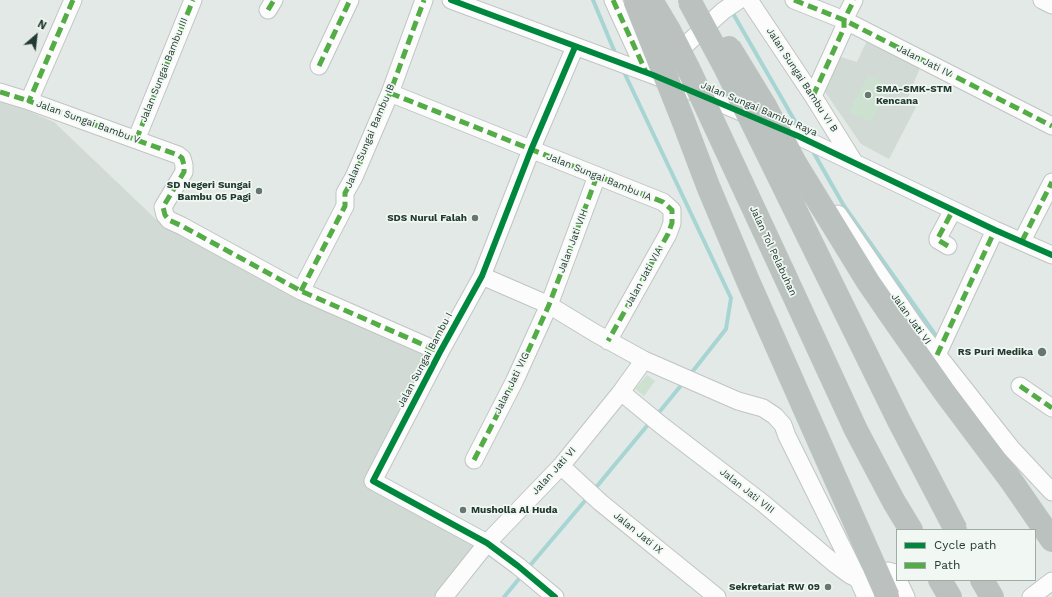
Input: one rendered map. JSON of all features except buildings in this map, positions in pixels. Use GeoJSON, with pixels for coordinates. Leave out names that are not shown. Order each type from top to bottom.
{"type":"FeatureCollection","features":[{"type":"Feature","properties":{"kind":"highway"},"geometry":{"type":"LineString","coordinates":[[635,0],[684,120],[708,186],[742,267],[888,597]]}},
{"type":"Feature","properties":{"kind":"highway","name":"Jalan Tol Pelabuhan"},"geometry":{"type":"LineString","coordinates":[[651,0],[670,32],[690,72],[856,430],[894,502]]}},
{"type":"Feature","properties":{"kind":"highway"},"geometry":{"type":"LineString","coordinates":[[689,0],[724,65],[899,420],[955,529]]}},
{"type":"Feature","properties":{"kind":"highway"},"geometry":{"type":"LineString","coordinates":[[700,0],[756,92],[795,163],[868,282],[944,391],[1010,479],[1052,540]]}},
{"type":"Feature","properties":{"kind":"highway"},"geometry":{"type":"LineString","coordinates":[[1010,479],[1052,514]]}},
{"type":"Feature","properties":{"kind":"highway"},"geometry":{"type":"LineString","coordinates":[[894,502],[906,529]]}},
{"type":"Feature","properties":{"kind":"highway"},"geometry":{"type":"LineString","coordinates":[[894,502],[909,529]]}},
{"type":"Feature","properties":{"kind":"highway"},"geometry":{"type":"LineString","coordinates":[[927,581],[935,597]]}},
{"type":"Feature","properties":{"kind":"highway"},"geometry":{"type":"LineString","coordinates":[[941,581],[950,597]]}},
{"type":"Feature","properties":{"kind":"highway"},"geometry":{"type":"LineString","coordinates":[[983,581],[992,597]]}},
{"type":"Feature","properties":{"kind":"street","name":"Jalan Sungai Bambu V"},"geometry":{"type":"LineString","coordinates":[[73,0],[29,100],[182,158],[184,172],[163,208],[164,215],[169,220],[301,291]]}},
{"type":"Feature","properties":{"kind":"street","name":"Jalan Sungai Bambu III"},"geometry":{"type":"LineString","coordinates":[[136,140],[193,0]]}},
{"type":"Feature","properties":{"kind":"street"},"geometry":{"type":"LineString","coordinates":[[319,66],[350,0]]}},
{"type":"Feature","properties":{"kind":"street","name":"Jalan Sungai Bambu IB"},"geometry":{"type":"LineString","coordinates":[[301,291],[345,206],[345,193],[354,177],[390,93],[424,0]]}},
{"type":"Feature","properties":{"kind":"street","name":"Jalan Sungai Bambu Raya"},"geometry":{"type":"LineString","coordinates":[[451,0],[575,47],[650,73],[798,136],[995,230],[1052,255]]}},
{"type":"Feature","properties":{"kind":"street"},"geometry":{"type":"LineString","coordinates":[[613,0],[650,73],[736,3]]}},
{"type":"Feature","properties":{"kind":"street","name":"Jalan Jati IV"},"geometry":{"type":"LineString","coordinates":[[794,0],[844,20],[1052,126]]}},
{"type":"Feature","properties":{"kind":"street"},"geometry":{"type":"LineString","coordinates":[[813,96],[844,28],[844,20],[854,0]]}},
{"type":"Feature","properties":{"kind":"street"},"geometry":{"type":"LineString","coordinates":[[1042,0],[1052,5]]}},
{"type":"Feature","properties":{"kind":"street","name":"Jalan Sungai Bambu VI B"},"geometry":{"type":"LineString","coordinates":[[736,3],[813,96],[854,162]]}},
{"type":"Feature","properties":{"kind":"street","name":"Jalan Sungai Bambu I"},"geometry":{"type":"LineString","coordinates":[[555,597],[488,543],[373,480],[440,352],[482,276],[531,150],[575,47]]}},
{"type":"Feature","properties":{"kind":"street"},"geometry":{"type":"LineString","coordinates":[[0,92],[29,100]]}},
{"type":"Feature","properties":{"kind":"street","name":"Jalan Sungai Bambu IA"},"geometry":{"type":"LineString","coordinates":[[390,93],[663,202],[672,210]]}},
{"type":"Feature","properties":{"kind":"street","name":"Jalan Jati VI"},"geometry":{"type":"LineString","coordinates":[[798,136],[834,209],[917,329],[940,349],[1011,448],[1052,492]]}},
{"type":"Feature","properties":{"kind":"street","name":"Jalan Jati VIH"},"geometry":{"type":"LineString","coordinates":[[549,305],[597,176]]}},
{"type":"Feature","properties":{"kind":"street"},"geometry":{"type":"LineString","coordinates":[[1022,241],[1052,182]]}},
{"type":"Feature","properties":{"kind":"street","name":"Jalan Jati VIA"},"geometry":{"type":"LineString","coordinates":[[608,341],[668,234],[672,223],[672,210]]}},
{"type":"Feature","properties":{"kind":"street"},"geometry":{"type":"LineString","coordinates":[[948,246],[938,240],[938,238],[953,210]]}},
{"type":"Feature","properties":{"kind":"street"},"geometry":{"type":"LineString","coordinates":[[940,349],[995,230]]}},
{"type":"Feature","properties":{"kind":"street"},"geometry":{"type":"LineString","coordinates":[[482,276],[549,305],[608,341],[644,360],[738,401],[763,408],[780,420],[866,597]]}},
{"type":"Feature","properties":{"kind":"street"},"geometry":{"type":"LineString","coordinates":[[301,291],[440,352]]}},
{"type":"Feature","properties":{"kind":"street","name":"Jalan Jati VIG"},"geometry":{"type":"LineString","coordinates":[[474,460],[515,380],[549,305]]}},
{"type":"Feature","properties":{"kind":"street","name":"Jalan Jati VI"},"geometry":{"type":"LineString","coordinates":[[444,597],[488,543],[561,466],[621,392],[644,360]]}},
{"type":"Feature","properties":{"kind":"street"},"geometry":{"type":"LineString","coordinates":[[1020,386],[1052,408]]}},
{"type":"Feature","properties":{"kind":"street","name":"Jalan Jati VIII"},"geometry":{"type":"LineString","coordinates":[[621,392],[764,504],[835,564],[858,579]]}},
{"type":"Feature","properties":{"kind":"street","name":"Jalan Jati IX"},"geometry":{"type":"LineString","coordinates":[[561,466],[600,502],[717,597]]}},
{"type":"Feature","properties":{"kind":"street"},"geometry":{"type":"LineString","coordinates":[[858,579],[888,571],[895,573],[896,576]]}},
{"type":"Feature","properties":{"kind":"street"},"geometry":{"type":"LineString","coordinates":[[898,581],[906,597]]}},
{"type":"Feature","properties":{"kind":"street"},"geometry":{"type":"LineString","coordinates":[[1031,597],[1052,581]]}},
{"type":"Feature","properties":{"kind":"shaded area","name":"SMA-SMK-STM Kencana"},"geometry":{"type":"Polygon","coordinates":[[[870,34],[923,60],[907,100],[916,107],[889,159],[861,144],[823,89],[837,56],[857,62],[870,34]]]}},
{"type":"Feature","properties":{"kind":"shaded area"},"geometry":{"type":"Polygon","coordinates":[[[0,99],[54,122],[163,226],[439,348],[372,481],[485,546],[442,597],[0,597],[0,99]]]}},
{"type":"Feature","properties":{"kind":"green space"},"geometry":{"type":"Polygon","coordinates":[[[868,75],[890,86],[871,122],[849,112],[868,75]]]}},
{"type":"Feature","properties":{"kind":"green space"},"geometry":{"type":"Polygon","coordinates":[[[647,375],[655,381],[644,396],[635,389],[647,375]]]}},
{"type":"Feature","properties":{"kind":"waterway"},"geometry":{"type":"LineString","coordinates":[[593,0],[616,55]]}},
{"type":"Feature","properties":{"kind":"waterway"},"geometry":{"type":"LineString","coordinates":[[731,10],[800,130]]}},
{"type":"Feature","properties":{"kind":"waterway"},"geometry":{"type":"LineString","coordinates":[[623,70],[731,298],[726,329],[689,376]]}},
{"type":"Feature","properties":{"kind":"waterway"},"geometry":{"type":"LineString","coordinates":[[811,148],[844,206],[939,340]]}},
{"type":"Feature","properties":{"kind":"waterway"},"geometry":{"type":"LineString","coordinates":[[656,416],[683,383]]}},
{"type":"Feature","properties":{"kind":"waterway"},"geometry":{"type":"LineString","coordinates":[[593,491],[651,421]]}},
{"type":"Feature","properties":{"kind":"waterway"},"geometry":{"type":"LineString","coordinates":[[527,569],[589,496]]}},
{"type":"Feature","properties":{"kind":"waterway"},"geometry":{"type":"LineString","coordinates":[[504,597],[523,574]]}},
{"type":"Feature","properties":{"kind":"marked path"},"geometry":{"type":"LineString","coordinates":[[73,0],[29,101],[178,155],[182,158],[184,172],[163,207],[165,215],[169,220],[301,291],[440,352]]}},
{"type":"Feature","properties":{"kind":"marked path"},"geometry":{"type":"LineString","coordinates":[[136,140],[193,0]]}},
{"type":"Feature","properties":{"kind":"marked path"},"geometry":{"type":"LineString","coordinates":[[268,10],[274,0]]}},
{"type":"Feature","properties":{"kind":"marked path"},"geometry":{"type":"LineString","coordinates":[[319,66],[350,0]]}},
{"type":"Feature","properties":{"kind":"marked path"},"geometry":{"type":"LineString","coordinates":[[301,291],[345,206],[345,193],[354,177],[390,93],[424,0]]}},
{"type":"Feature","properties":{"kind":"marked path"},"geometry":{"type":"LineString","coordinates":[[613,0],[646,72]]}},
{"type":"Feature","properties":{"kind":"marked path"},"geometry":{"type":"LineString","coordinates":[[794,0],[844,20],[1052,126]]}},
{"type":"Feature","properties":{"kind":"marked path"},"geometry":{"type":"LineString","coordinates":[[813,96],[844,28],[844,20],[854,0]]}},
{"type":"Feature","properties":{"kind":"marked path"},"geometry":{"type":"LineString","coordinates":[[0,92],[29,101]]}},
{"type":"Feature","properties":{"kind":"marked path"},"geometry":{"type":"LineString","coordinates":[[390,93],[663,202],[672,210],[672,223],[668,234],[608,341]]}},
{"type":"Feature","properties":{"kind":"marked path"},"geometry":{"type":"LineString","coordinates":[[474,460],[515,380],[549,305],[597,176]]}},
{"type":"Feature","properties":{"kind":"marked path"},"geometry":{"type":"LineString","coordinates":[[1022,241],[1052,182]]}},
{"type":"Feature","properties":{"kind":"marked path"},"geometry":{"type":"LineString","coordinates":[[948,246],[938,240],[938,238],[953,210]]}},
{"type":"Feature","properties":{"kind":"marked path"},"geometry":{"type":"LineString","coordinates":[[937,355],[995,230]]}},
{"type":"Feature","properties":{"kind":"marked path"},"geometry":{"type":"LineString","coordinates":[[1020,386],[1052,408]]}},
{"type":"Feature","properties":{"kind":"cycle path"},"geometry":{"type":"LineString","coordinates":[[451,0],[653,75],[798,136],[995,230],[1052,255]]}},
{"type":"Feature","properties":{"kind":"cycle path"},"geometry":{"type":"LineString","coordinates":[[555,597],[518,566],[487,543],[373,481],[440,352],[482,276],[531,150],[575,47]]}},
{"type":"Feature","properties":{"kind":"place","name":"SMA-SMK-STM Kencana"},"geometry":{"type":"Point","coordinates":[868,95]}},
{"type":"Feature","properties":{"kind":"place","name":"SD Negeri Sungai Bambu 05 Pagi"},"geometry":{"type":"Point","coordinates":[259,191]}},
{"type":"Feature","properties":{"kind":"place","name":"SDS Nurul Falah"},"geometry":{"type":"Point","coordinates":[475,218]}},
{"type":"Feature","properties":{"kind":"place","name":"RS Puri Medika"},"geometry":{"type":"Point","coordinates":[1042,352]}},
{"type":"Feature","properties":{"kind":"place","name":"Musholla Al Huda"},"geometry":{"type":"Point","coordinates":[463,510]}},
{"type":"Feature","properties":{"kind":"place","name":"Sekretariat RW 09"},"geometry":{"type":"Point","coordinates":[828,587]}}]}
